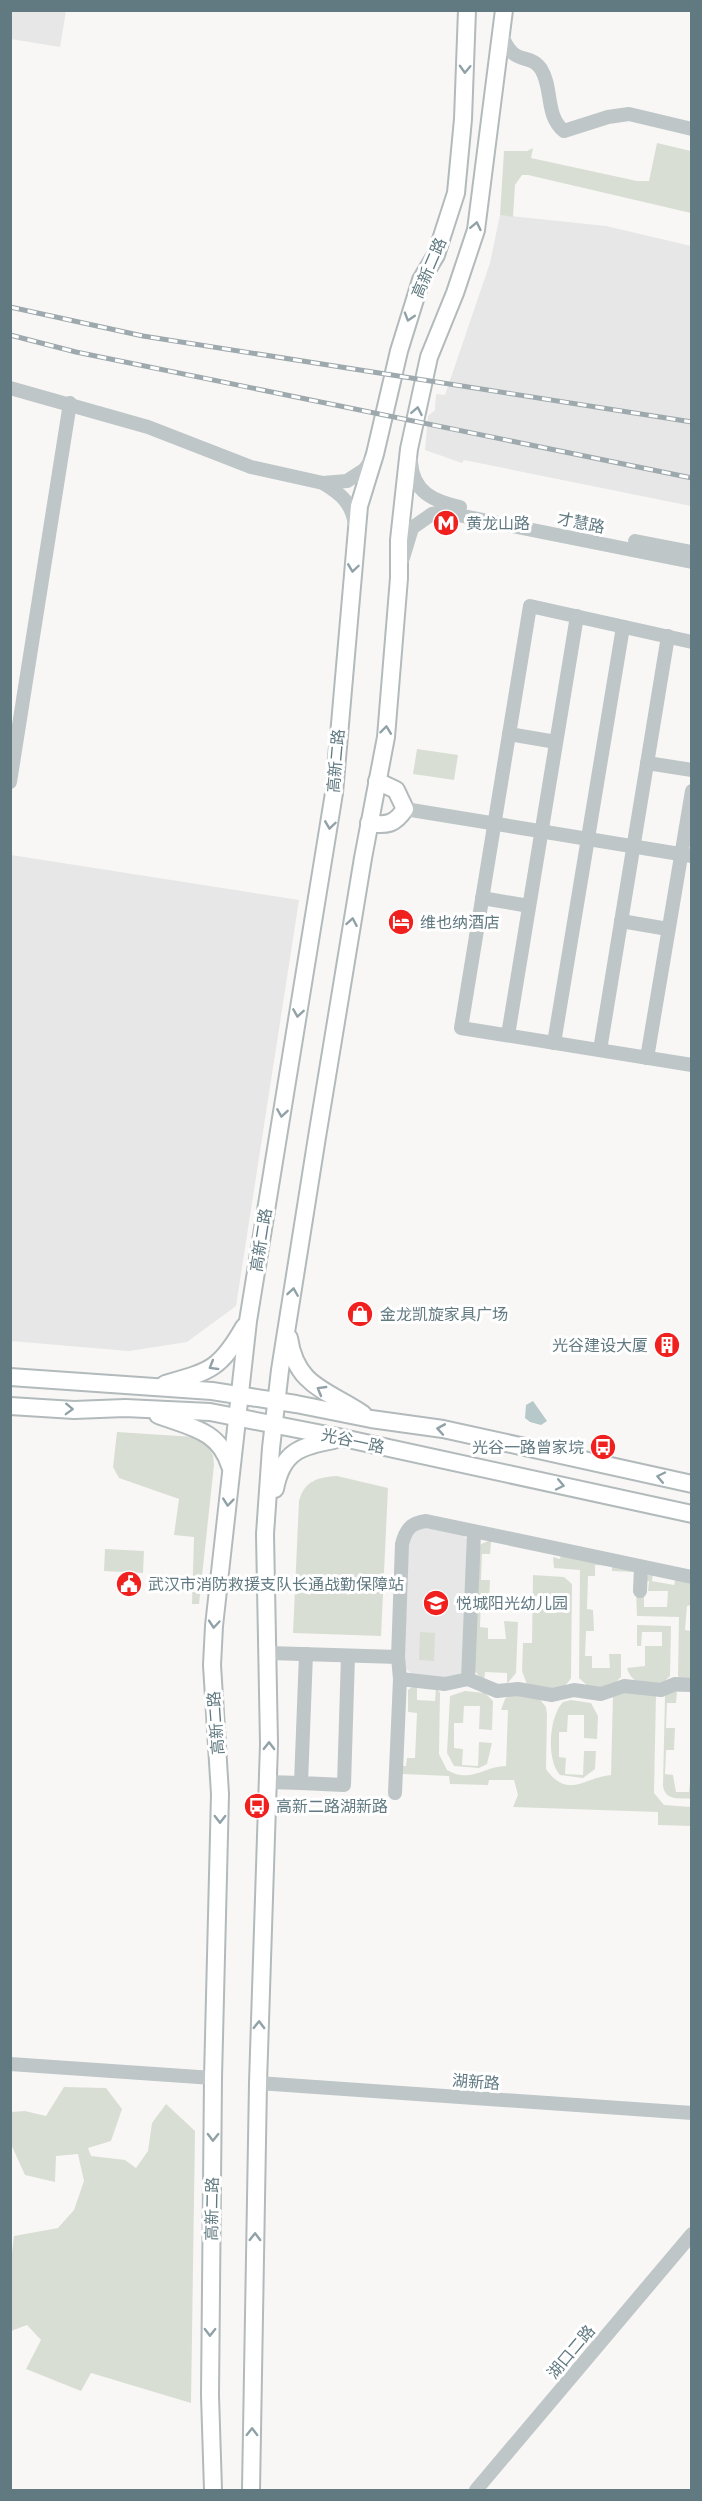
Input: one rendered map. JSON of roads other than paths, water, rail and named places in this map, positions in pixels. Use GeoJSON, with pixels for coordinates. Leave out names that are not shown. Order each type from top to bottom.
{"type":"FeatureCollection","features":[{"type":"Feature","properties":{"kind":"main road","name":"高新二路"},"geometry":{"type":"LineString","coordinates":[[213,2490],[210,2395],[213,2078],[220,1794],[212,1665],[236,1417],[248,1321],[330,821],[359,506],[375,454],[408,321],[421,280],[436,255],[456,193],[464,119],[467,10]]}},
{"type":"Feature","properties":{"kind":"main road","name":"高新二路"},"geometry":{"type":"LineString","coordinates":[[251,2490],[258,2083],[268,1782],[269,1653],[265,1534],[276,1401],[390,694],[399,578],[399,540],[409,449],[429,357],[455,293],[476,230],[504,10]]}},
{"type":"Feature","properties":{"kind":"main road"},"geometry":{"type":"LineString","coordinates":[[369,823],[390,825],[398,820],[405,809],[396,790],[377,781]]}},
{"type":"Feature","properties":{"kind":"main road"},"geometry":{"type":"LineString","coordinates":[[158,1386],[210,1370],[222,1362],[248,1321]]}},
{"type":"Feature","properties":{"kind":"main road"},"geometry":{"type":"LineString","coordinates":[[287,1327],[291,1353],[309,1382],[325,1394],[339,1398],[371,1419]]}},
{"type":"Feature","properties":{"kind":"main road","name":"光谷一路"},"geometry":{"type":"LineString","coordinates":[[10,1377],[158,1386],[239,1395],[371,1419],[443,1429],[692,1484]]}},
{"type":"Feature","properties":{"kind":"main road","name":"光谷一路"},"geometry":{"type":"LineString","coordinates":[[10,1406],[74,1410],[140,1408],[210,1412],[343,1438],[692,1514]]}},
{"type":"Feature","properties":{"kind":"main road"},"geometry":{"type":"LineString","coordinates":[[140,1408],[211,1436],[225,1450],[231,1471]]}},
{"type":"Feature","properties":{"kind":"main road"},"geometry":{"type":"LineString","coordinates":[[265,1534],[278,1474],[289,1457],[304,1446],[343,1438]]}},
{"type":"Feature","properties":{"kind":"street"},"geometry":{"type":"LineString","coordinates":[[501,31],[506,47],[517,58],[536,64],[543,72],[554,119],[564,131],[608,117],[629,114],[692,129]]}},
{"type":"Feature","properties":{"kind":"street"},"geometry":{"type":"LineString","coordinates":[[10,388],[70,403],[148,427],[251,466],[323,483],[347,481],[364,470],[375,454]]}},
{"type":"Feature","properties":{"kind":"street"},"geometry":{"type":"LineString","coordinates":[[10,782],[70,403]]}},
{"type":"Feature","properties":{"kind":"street","name":"才慧路"},"geometry":{"type":"LineString","coordinates":[[409,449],[416,485],[422,492],[445,504],[692,552]]}},
{"type":"Feature","properties":{"kind":"street"},"geometry":{"type":"LineString","coordinates":[[323,483],[342,495],[352,509],[357,536]]}},
{"type":"Feature","properties":{"kind":"street","name":"才慧路"},"geometry":{"type":"LineString","coordinates":[[399,578],[412,528],[432,514],[442,512],[692,562]]}},
{"type":"Feature","properties":{"kind":"street"},"geometry":{"type":"LineString","coordinates":[[692,642],[530,606],[461,1028],[692,1065]]}},
{"type":"Feature","properties":{"kind":"street"},"geometry":{"type":"LineString","coordinates":[[508,1035],[577,616]]}},
{"type":"Feature","properties":{"kind":"street"},"geometry":{"type":"LineString","coordinates":[[554,1043],[623,627]]}},
{"type":"Feature","properties":{"kind":"street"},"geometry":{"type":"LineString","coordinates":[[600,1050],[668,636]]}},
{"type":"Feature","properties":{"kind":"street"},"geometry":{"type":"LineString","coordinates":[[509,734],[556,742]]}},
{"type":"Feature","properties":{"kind":"street"},"geometry":{"type":"LineString","coordinates":[[647,762],[692,770]]}},
{"type":"Feature","properties":{"kind":"street"},"geometry":{"type":"LineString","coordinates":[[647,1058],[668,929],[686,855],[692,791]]}},
{"type":"Feature","properties":{"kind":"street"},"geometry":{"type":"LineString","coordinates":[[405,809],[686,855]]}},
{"type":"Feature","properties":{"kind":"street"},"geometry":{"type":"LineString","coordinates":[[482,898],[529,906]]}},
{"type":"Feature","properties":{"kind":"street"},"geometry":{"type":"LineString","coordinates":[[621,921],[668,929]]}},
{"type":"Feature","properties":{"kind":"street"},"geometry":{"type":"LineString","coordinates":[[395,1793],[402,1544],[405,1531],[414,1523],[426,1521],[474,1533],[692,1577]]}},
{"type":"Feature","properties":{"kind":"street"},"geometry":{"type":"LineString","coordinates":[[468,1679],[474,1533]]}},
{"type":"Feature","properties":{"kind":"street"},"geometry":{"type":"LineString","coordinates":[[640,1591],[641,1567]]}},
{"type":"Feature","properties":{"kind":"street"},"geometry":{"type":"LineString","coordinates":[[269,1653],[398,1657]]}},
{"type":"Feature","properties":{"kind":"street"},"geometry":{"type":"LineString","coordinates":[[301,1783],[306,1654]]}},
{"type":"Feature","properties":{"kind":"street"},"geometry":{"type":"LineString","coordinates":[[268,1782],[344,1785],[348,1656]]}},
{"type":"Feature","properties":{"kind":"street"},"geometry":{"type":"LineString","coordinates":[[400,1679],[445,1684],[468,1679],[497,1691],[518,1689],[552,1695],[574,1690],[601,1694],[624,1686],[661,1690],[675,1684],[692,1685]]}},
{"type":"Feature","properties":{"kind":"street"},"geometry":{"type":"LineString","coordinates":[[10,2064],[213,2078]]}},
{"type":"Feature","properties":{"kind":"street","name":"湖新路"},"geometry":{"type":"LineString","coordinates":[[258,2083],[692,2113]]}},
{"type":"Feature","properties":{"kind":"street","name":"湖口二路"},"geometry":{"type":"LineString","coordinates":[[476,2490],[692,2234]]}},
{"type":"Feature","properties":{"kind":"railway"},"geometry":{"type":"LineString","coordinates":[[10,307],[143,336],[692,422]]}},
{"type":"Feature","properties":{"kind":"railway"},"geometry":{"type":"LineString","coordinates":[[10,335],[76,352],[692,478]]}},
{"type":"Feature","properties":{"kind":"place","name":"黄龙山路"},"geometry":{"type":"Point","coordinates":[446,523]}},
{"type":"Feature","properties":{"kind":"place","name":"维也纳酒店"},"geometry":{"type":"Point","coordinates":[401,922]}},
{"type":"Feature","properties":{"kind":"place","name":"金龙凯旋家具广场"},"geometry":{"type":"Point","coordinates":[360,1314]}},
{"type":"Feature","properties":{"kind":"place","name":"光谷建设大厦"},"geometry":{"type":"Point","coordinates":[667,1345]}},
{"type":"Feature","properties":{"kind":"place","name":"光谷一路曾家垸"},"geometry":{"type":"Point","coordinates":[603,1447]}},
{"type":"Feature","properties":{"kind":"place","name":"武汉市消防救援支队长通战勤保障站"},"geometry":{"type":"Point","coordinates":[129,1584]}},
{"type":"Feature","properties":{"kind":"place","name":"悦城阳光幼儿园"},"geometry":{"type":"Point","coordinates":[436,1603]}},
{"type":"Feature","properties":{"kind":"place","name":"高新二路湖新路"},"geometry":{"type":"Point","coordinates":[257,1806]}}]}
